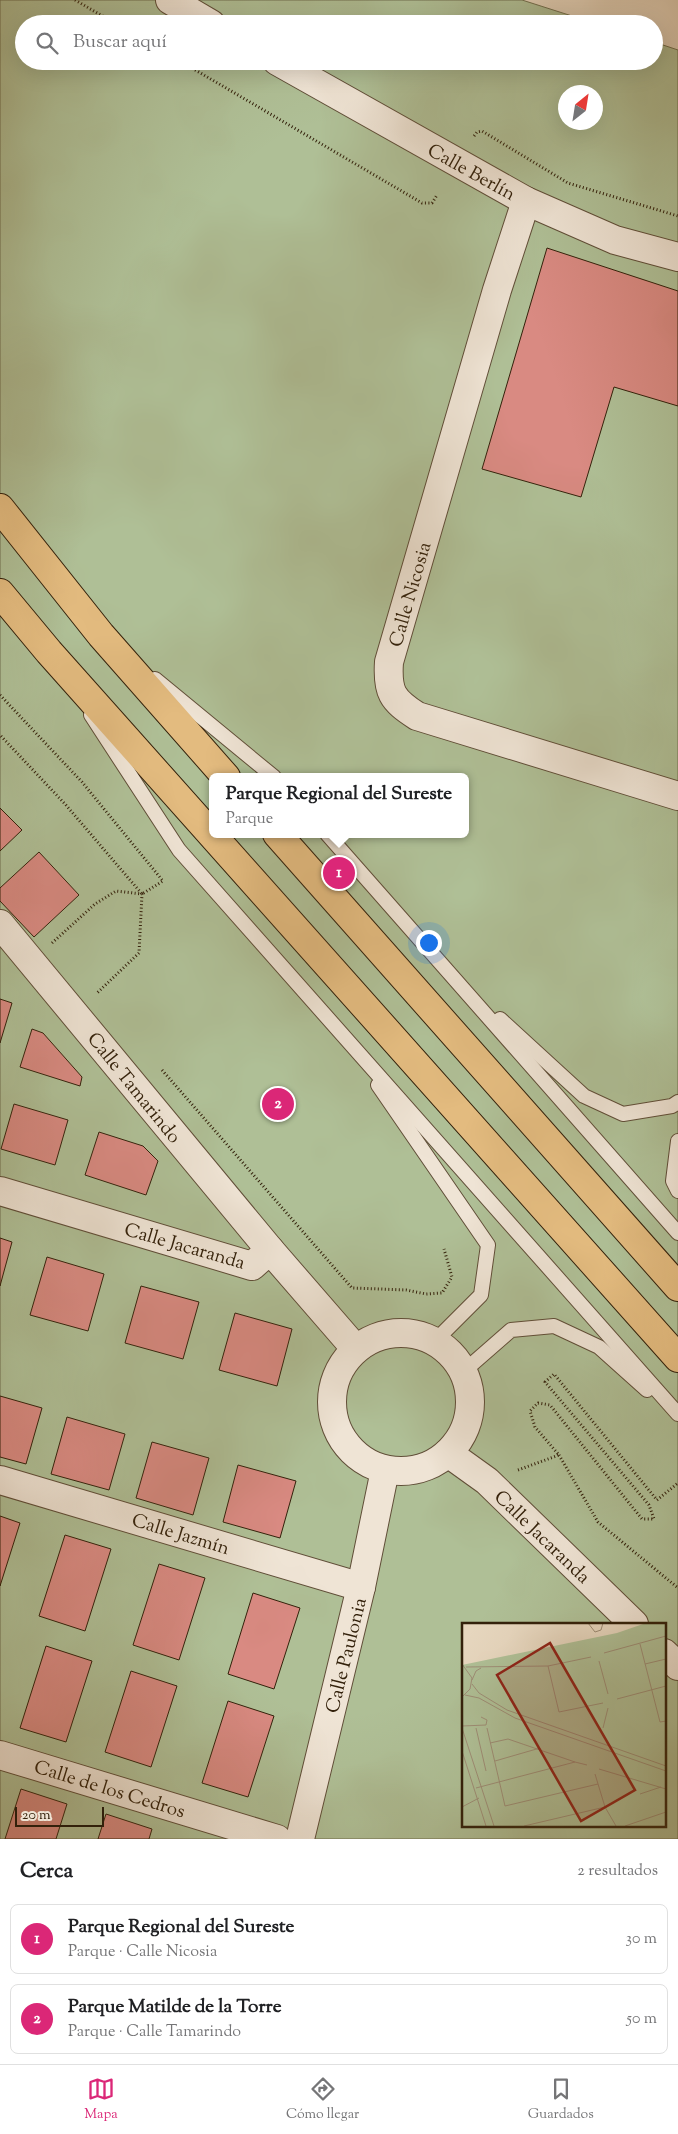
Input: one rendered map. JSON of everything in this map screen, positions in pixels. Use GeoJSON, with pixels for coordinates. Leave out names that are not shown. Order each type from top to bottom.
{"type":"FeatureCollection","features":[{"type":"Feature","properties":{"kind":"main road"},"geometry":{"type":"LineString","coordinates":[[0,508],[101,635],[222,773]]}},
{"type":"Feature","properties":{"kind":"main road"},"geometry":{"type":"LineString","coordinates":[[0,593],[49,652],[209,832]]}},
{"type":"Feature","properties":{"kind":"main road"},"geometry":{"type":"LineString","coordinates":[[215,838],[678,1358]]}},
{"type":"Feature","properties":{"kind":"main road"},"geometry":{"type":"LineString","coordinates":[[281,838],[678,1287]]}},
{"type":"Feature","properties":{"kind":"street"},"geometry":{"type":"LineString","coordinates":[[170,0],[196,15]]}},
{"type":"Feature","properties":{"kind":"street","name":"Calle Berlín"},"geometry":{"type":"LineString","coordinates":[[293,70],[526,201],[615,240],[678,257]]}},
{"type":"Feature","properties":{"kind":"street","name":"Calle Nicosia"},"geometry":{"type":"LineString","coordinates":[[526,201],[497,290],[390,662],[388,682],[391,694],[400,706],[417,716],[678,796]]}},
{"type":"Feature","properties":{"kind":"street","name":"Calle Tamarindo"},"geometry":{"type":"LineString","coordinates":[[2,929],[270,1250]]}},
{"type":"Feature","properties":{"kind":"street","name":"Calle Jacaranda"},"geometry":{"type":"LineString","coordinates":[[0,1191],[252,1266],[270,1250],[355,1348]]}},
{"type":"Feature","properties":{"kind":"street"},"geometry":{"type":"LineString","coordinates":[[394,1333],[416,1334],[435,1342],[452,1354],[463,1372],[470,1393],[469,1415],[462,1436],[448,1453],[430,1465],[408,1471],[385,1470],[365,1462],[348,1447],[336,1429],[331,1407],[333,1385],[341,1365],[355,1348],[374,1338],[394,1333]]}},
{"type":"Feature","properties":{"kind":"street","name":"Calle Jacaranda"},"geometry":{"type":"LineString","coordinates":[[448,1453],[487,1481],[633,1623]]}},
{"type":"Feature","properties":{"kind":"street","name":"Calle Paulonia"},"geometry":{"type":"LineString","coordinates":[[300,1839],[361,1587],[385,1470]]}},
{"type":"Feature","properties":{"kind":"street","name":"Calle Jazmín"},"geometry":{"type":"LineString","coordinates":[[0,1480],[361,1587]]}},
{"type":"Feature","properties":{"kind":"street"},"geometry":{"type":"LineString","coordinates":[[666,1655],[678,1666]]}},
{"type":"Feature","properties":{"kind":"street","name":"Calle de los Cedros"},"geometry":{"type":"LineString","coordinates":[[0,1755],[277,1839]]}},
{"type":"Feature","properties":{"kind":"lane"},"geometry":{"type":"LineString","coordinates":[[101,635],[269,773]]}},
{"type":"Feature","properties":{"kind":"lane"},"geometry":{"type":"LineString","coordinates":[[49,652],[179,850],[344,1034],[678,1414]]}},
{"type":"Feature","properties":{"kind":"lane"},"geometry":{"type":"LineString","coordinates":[[331,838],[678,1233]]}},
{"type":"Feature","properties":{"kind":"lane"},"geometry":{"type":"LineString","coordinates":[[447,970],[584,1096],[623,1114],[672,1106],[678,1102]]}},
{"type":"Feature","properties":{"kind":"lane"},"geometry":{"type":"LineString","coordinates":[[344,1034],[488,1245],[481,1295],[435,1342]]}},
{"type":"Feature","properties":{"kind":"lane"},"geometry":{"type":"LineString","coordinates":[[678,1141],[673,1181],[678,1191]]}},
{"type":"Feature","properties":{"kind":"lane"},"geometry":{"type":"LineString","coordinates":[[463,1372],[511,1330],[554,1326],[599,1347],[678,1418]]}},
{"type":"Feature","properties":{"kind":"path"},"geometry":{"type":"LineString","coordinates":[[75,0],[101,15]]}},
{"type":"Feature","properties":{"kind":"path"},"geometry":{"type":"LineString","coordinates":[[195,70],[422,203],[432,203],[437,196]]}},
{"type":"Feature","properties":{"kind":"path"},"geometry":{"type":"LineString","coordinates":[[474,136],[477,132],[482,131],[568,183],[678,216]]}},
{"type":"Feature","properties":{"kind":"path"},"geometry":{"type":"LineString","coordinates":[[0,695],[82,782],[163,881],[142,894],[116,890],[95,904],[48,947]]}},
{"type":"Feature","properties":{"kind":"path"},"geometry":{"type":"LineString","coordinates":[[0,735],[65,804],[142,894],[139,953],[96,995]]}},
{"type":"Feature","properties":{"kind":"path"},"geometry":{"type":"LineString","coordinates":[[162,1070],[352,1288],[406,1290],[426,1294],[442,1293],[452,1278],[444,1249]]}},
{"type":"Feature","properties":{"kind":"path"},"geometry":{"type":"LineString","coordinates":[[678,1483],[657,1500],[554,1374],[545,1382],[649,1505],[654,1519],[642,1519],[550,1405],[538,1403],[530,1412],[535,1427],[559,1455],[598,1522],[678,1588]]}},
{"type":"Feature","properties":{"kind":"path"},"geometry":{"type":"LineString","coordinates":[[487,1481],[559,1455]]}},
{"type":"Feature","properties":{"kind":"green space"},"geometry":{"type":"Polygon","coordinates":[[[0,0],[522,0],[569,15],[15,15],[15,70],[663,70],[663,45],[678,50],[678,1839],[0,1839],[0,0]]]}},
{"type":"Feature","properties":{"kind":"building"},"geometry":{"type":"Polygon","coordinates":[[[547,248],[678,291],[678,406],[614,387],[581,497],[482,469],[547,248]]]}},
{"type":"Feature","properties":{"kind":"building"},"geometry":{"type":"Polygon","coordinates":[[[0,808],[22,830],[0,851],[0,808]]]}},
{"type":"Feature","properties":{"kind":"building"},"geometry":{"type":"Polygon","coordinates":[[[39,852],[79,895],[34,937],[0,901],[0,888],[39,852]]]}},
{"type":"Feature","properties":{"kind":"building"},"geometry":{"type":"Polygon","coordinates":[[[0,999],[12,1003],[0,1043],[0,999]]]}},
{"type":"Feature","properties":{"kind":"building"},"geometry":{"type":"Polygon","coordinates":[[[32,1029],[43,1033],[82,1077],[80,1086],[20,1067],[32,1029]]]}},
{"type":"Feature","properties":{"kind":"building"},"geometry":{"type":"Polygon","coordinates":[[[14,1104],[68,1120],[55,1165],[1,1149],[14,1104]]]}},
{"type":"Feature","properties":{"kind":"building"},"geometry":{"type":"Polygon","coordinates":[[[99,1132],[143,1146],[158,1161],[146,1195],[85,1175],[99,1132]]]}},
{"type":"Feature","properties":{"kind":"building"},"geometry":{"type":"Polygon","coordinates":[[[0,1238],[12,1242],[0,1286],[0,1238]]]}},
{"type":"Feature","properties":{"kind":"building"},"geometry":{"type":"Polygon","coordinates":[[[47,1257],[104,1274],[88,1331],[30,1315],[47,1257]]]}},
{"type":"Feature","properties":{"kind":"building"},"geometry":{"type":"Polygon","coordinates":[[[141,1286],[199,1302],[183,1359],[125,1343],[141,1286]]]}},
{"type":"Feature","properties":{"kind":"building"},"geometry":{"type":"Polygon","coordinates":[[[235,1313],[292,1329],[277,1386],[219,1370],[235,1313]]]}},
{"type":"Feature","properties":{"kind":"building"},"geometry":{"type":"Polygon","coordinates":[[[0,1396],[42,1408],[26,1464],[0,1457],[0,1396]]]}},
{"type":"Feature","properties":{"kind":"building"},"geometry":{"type":"Polygon","coordinates":[[[67,1417],[125,1434],[109,1490],[51,1474],[67,1417]]]}},
{"type":"Feature","properties":{"kind":"building"},"geometry":{"type":"Polygon","coordinates":[[[152,1442],[209,1458],[193,1515],[136,1498],[152,1442]]]}},
{"type":"Feature","properties":{"kind":"building"},"geometry":{"type":"Polygon","coordinates":[[[238,1465],[296,1481],[280,1538],[223,1522],[238,1465]]]}},
{"type":"Feature","properties":{"kind":"building"},"geometry":{"type":"Polygon","coordinates":[[[0,1516],[20,1523],[0,1586],[0,1516]]]}},
{"type":"Feature","properties":{"kind":"building"},"geometry":{"type":"Polygon","coordinates":[[[65,1535],[111,1549],[85,1631],[39,1616],[65,1535]]]}},
{"type":"Feature","properties":{"kind":"building"},"geometry":{"type":"Polygon","coordinates":[[[159,1564],[205,1578],[179,1660],[133,1645],[159,1564]]]}},
{"type":"Feature","properties":{"kind":"building"},"geometry":{"type":"Polygon","coordinates":[[[253,1593],[300,1608],[274,1689],[228,1674],[253,1593]]]}},
{"type":"Feature","properties":{"kind":"building"},"geometry":{"type":"Polygon","coordinates":[[[46,1646],[92,1661],[66,1742],[20,1728],[46,1646]]]}},
{"type":"Feature","properties":{"kind":"building"},"geometry":{"type":"Polygon","coordinates":[[[131,1671],[177,1686],[151,1767],[105,1752],[131,1671]]]}},
{"type":"Feature","properties":{"kind":"building"},"geometry":{"type":"Polygon","coordinates":[[[228,1701],[274,1716],[248,1797],[202,1783],[228,1701]]]}},
{"type":"Feature","properties":{"kind":"building"},"geometry":{"type":"Polygon","coordinates":[[[21,1789],[67,1804],[56,1839],[5,1839],[21,1789]]]}},
{"type":"Feature","properties":{"kind":"building"},"geometry":{"type":"Polygon","coordinates":[[[106,1814],[152,1829],[149,1839],[98,1839],[106,1814]]]}},
{"type":"Feature","properties":{"kind":"place","name":"Parque Regional del Sureste"},"geometry":{"type":"Point","coordinates":[339,873]}},
{"type":"Feature","properties":{"kind":"place","name":"Parque Matilde de la Torre"},"geometry":{"type":"Point","coordinates":[278,1104]}}]}
